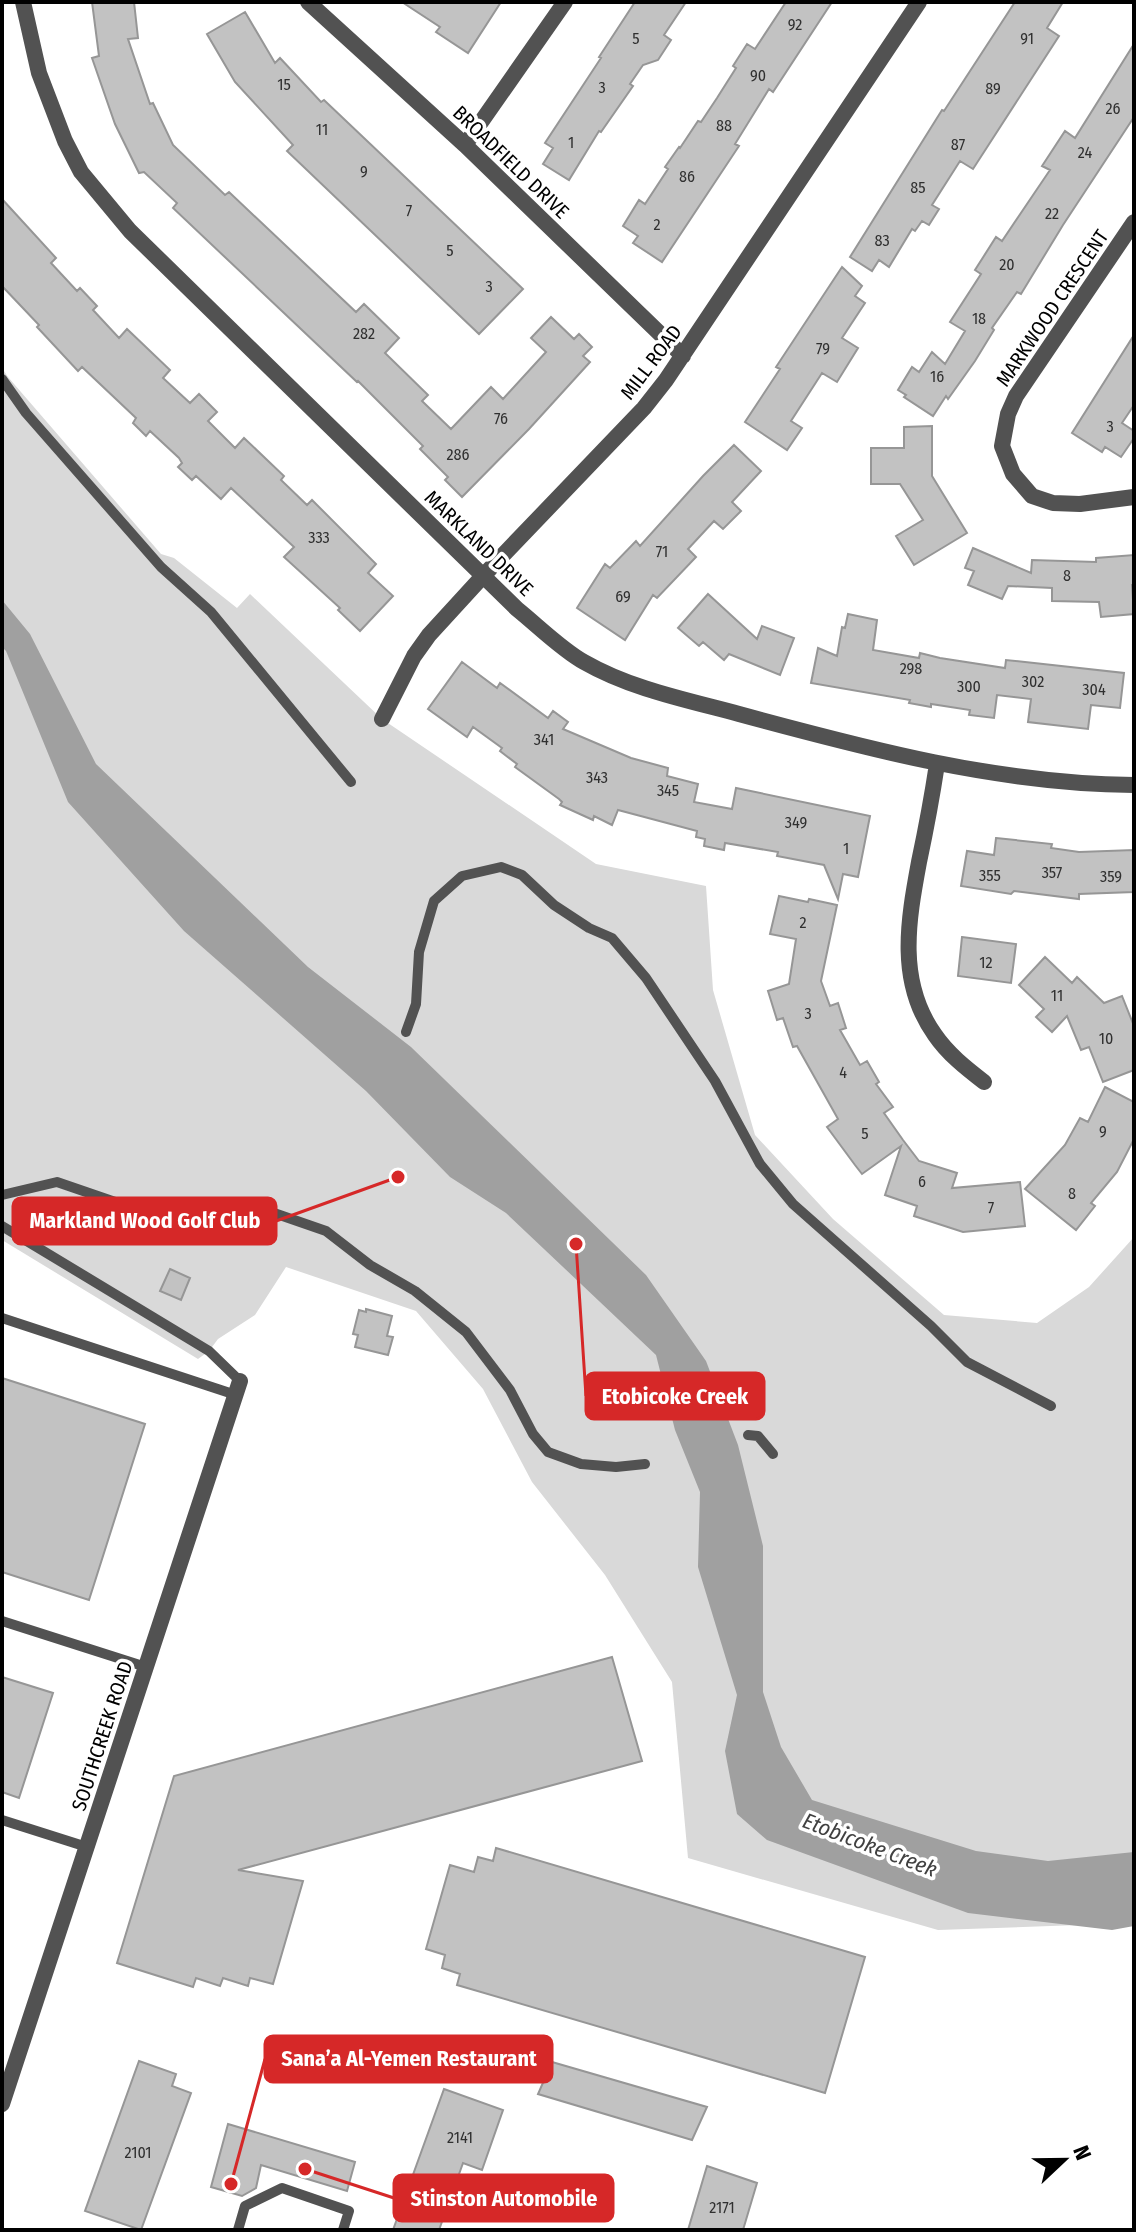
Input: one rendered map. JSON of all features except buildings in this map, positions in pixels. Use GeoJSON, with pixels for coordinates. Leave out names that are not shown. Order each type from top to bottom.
{"type":"FeatureCollection","features":[{"type":"Feature","properties":{"kind":"street","name":"MARKLAND DRIVE"},"geometry":{"type":"LineString","coordinates":[[23,2],[39,73],[65,141],[81,172],[130,231],[517,609],[582,661],[633,685],[864,748],[937,764],[1054,780],[1134,785]]}},
{"type":"Feature","properties":{"kind":"street","name":"BROADFIELD DRIVE"},"geometry":{"type":"LineString","coordinates":[[308,2],[465,145],[683,356]]}},
{"type":"Feature","properties":{"kind":"street"},"geometry":{"type":"LineString","coordinates":[[465,145],[565,2]]}},
{"type":"Feature","properties":{"kind":"street","name":"MILL ROAD"},"geometry":{"type":"LineString","coordinates":[[382,719],[414,656],[483,576],[644,408],[683,356],[919,2]]}},
{"type":"Feature","properties":{"kind":"street","name":"MARKWOOD CRESCENT"},"geometry":{"type":"LineString","coordinates":[[1134,222],[1016,396],[1008,414],[1002,446],[1013,474],[1032,496],[1053,503],[1080,504],[1134,497]]}},
{"type":"Feature","properties":{"kind":"street"},"geometry":{"type":"LineString","coordinates":[[937,764],[911,904],[908,968],[917,1003],[934,1035],[984,1082]]}},
{"type":"Feature","properties":{"kind":"street","name":"SOUTHCREEK ROAD"},"geometry":{"type":"LineString","coordinates":[[2,2104],[238,1388]]}},
{"type":"Feature","properties":{"kind":"lane"},"geometry":{"type":"LineString","coordinates":[[2,379],[26,413],[161,567],[211,612],[351,782]]}},
{"type":"Feature","properties":{"kind":"lane"},"geometry":{"type":"LineString","coordinates":[[406,1032],[416,1004],[419,952],[434,901],[462,876],[501,867],[522,875],[554,905],[589,928],[612,938],[646,978],[715,1081],[760,1164],[793,1204],[931,1326],[967,1362],[1051,1406]]}},
{"type":"Feature","properties":{"kind":"lane"},"geometry":{"type":"LineString","coordinates":[[2,1195],[57,1182],[124,1205],[196,1202],[223,1212],[266,1216],[274,1213],[326,1231],[370,1265],[415,1291],[466,1332],[510,1390],[533,1434],[548,1452],[581,1464],[616,1467],[645,1464]]}},
{"type":"Feature","properties":{"kind":"lane"},"geometry":{"type":"LineString","coordinates":[[2,1226],[209,1351],[238,1388]]}},
{"type":"Feature","properties":{"kind":"lane"},"geometry":{"type":"LineString","coordinates":[[2,1318],[238,1388]]}},
{"type":"Feature","properties":{"kind":"lane"},"geometry":{"type":"LineString","coordinates":[[748,1435],[758,1436],[773,1454]]}},
{"type":"Feature","properties":{"kind":"lane"},"geometry":{"type":"LineString","coordinates":[[2,1621],[146,1667]]}},
{"type":"Feature","properties":{"kind":"lane"},"geometry":{"type":"LineString","coordinates":[[2,1820],[87,1847]]}},
{"type":"Feature","properties":{"kind":"lane"},"geometry":{"type":"LineString","coordinates":[[238,2230],[245,2206],[282,2188],[349,2211],[343,2230]]}},
{"type":"Feature","properties":{"kind":"shaded area"},"geometry":{"type":"Polygon","coordinates":[[[2,368],[161,554],[174,558],[237,608],[250,594],[382,719],[596,864],[706,886],[713,990],[755,1135],[833,1219],[944,1315],[1037,1323],[1089,1287],[1134,1237],[1134,1923],[938,1930],[688,1858],[672,1682],[605,1575],[532,1482],[483,1389],[416,1311],[286,1267],[255,1315],[218,1339],[198,1359],[2,1240],[2,368]]]}},
{"type":"Feature","properties":{"kind":"water","name":"Etobicoke Creek"},"geometry":{"type":"Polygon","coordinates":[[[2,600],[30,634],[96,764],[308,967],[411,1047],[646,1275],[706,1361],[738,1445],[763,1546],[763,1692],[781,1747],[812,1800],[976,1851],[1048,1861],[1134,1852],[1134,1926],[1112,1930],[968,1913],[767,1840],[737,1814],[725,1751],[737,1695],[698,1567],[700,1492],[675,1430],[656,1355],[506,1213],[450,1177],[366,1091],[184,931],[68,802],[2,647],[2,600]]]}},
{"type":"Feature","properties":{"kind":"place","name":"Markland Wood Golf Club"},"geometry":{"type":"Point","coordinates":[398,1177]}},
{"type":"Feature","properties":{"kind":"place","name":"Etobicoke Creek"},"geometry":{"type":"Point","coordinates":[576,1244]}},
{"type":"Feature","properties":{"kind":"place","name":"Stinston Automobile"},"geometry":{"type":"Point","coordinates":[305,2169]}},
{"type":"Feature","properties":{"kind":"place","name":"Sana’a Al-Yemen Restaurant"},"geometry":{"type":"Point","coordinates":[231,2184]}}]}
